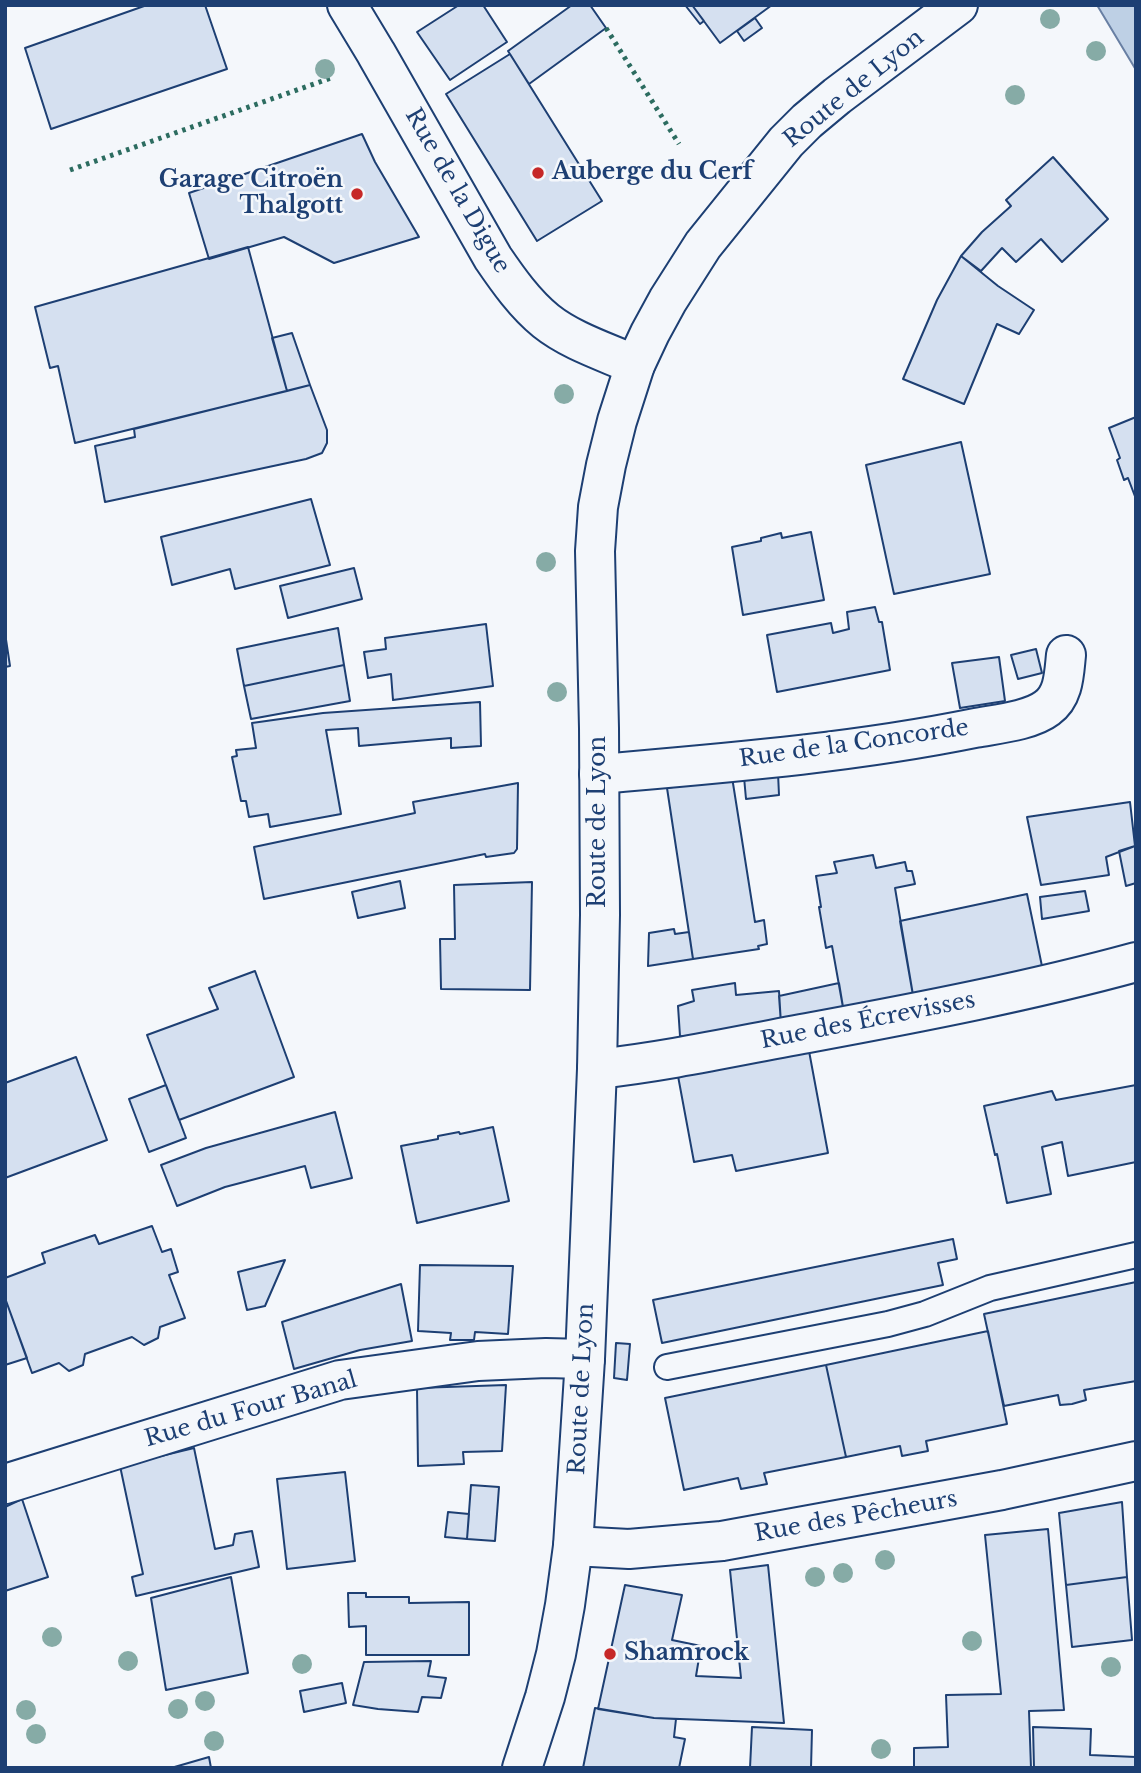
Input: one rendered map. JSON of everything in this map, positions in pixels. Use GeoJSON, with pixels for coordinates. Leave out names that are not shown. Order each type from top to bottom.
{"type":"FeatureCollection","features":[{"type":"Feature","properties":{"kind":"street","name":"Rue de la Digue"},"geometry":{"type":"LineString","coordinates":[[347,5],[493,258],[509,280],[544,320],[561,331],[635,365]]}},
{"type":"Feature","properties":{"kind":"street","name":"Route de Lyon"},"geometry":{"type":"LineString","coordinates":[[522,1768],[556,1654],[573,1546],[585,1359],[597,1069],[600,915],[596,579],[598,507],[606,465],[635,365],[668,300],[703,245],[786,142],[837,96],[958,5]]}},
{"type":"Feature","properties":{"kind":"street","name":"Rue de la Concorde"},"geometry":{"type":"LineString","coordinates":[[599,774],[894,743],[1035,715],[1048,708],[1059,694],[1066,655]]}},
{"type":"Feature","properties":{"kind":"street","name":"Rue des Écrevisses"},"geometry":{"type":"LineString","coordinates":[[597,1069],[651,1062],[906,1015],[1082,977],[1136,962]]}},
{"type":"Feature","properties":{"kind":"street","name":"Rue du Four Banal"},"geometry":{"type":"LineString","coordinates":[[5,1485],[340,1380],[478,1360],[585,1359]]}},
{"type":"Feature","properties":{"kind":"street","name":"Rue des Pêcheurs"},"geometry":{"type":"LineString","coordinates":[[573,1546],[629,1549],[722,1541],[1002,1490],[1136,1461]]}},
{"type":"Feature","properties":{"kind":"lane"},"geometry":{"type":"LineString","coordinates":[[667,1367],[888,1324],[925,1314],[990,1288],[1136,1255]]}},
{"type":"Feature","properties":{"kind":"water"},"geometry":{"type":"Polygon","coordinates":[[[1097,5],[1136,5],[1136,70],[1097,5]]]}},
{"type":"Feature","properties":{"kind":"building"},"geometry":{"type":"Polygon","coordinates":[[[147,5],[205,5],[227,69],[51,129],[25,48],[147,5]]]}},
{"type":"Feature","properties":{"kind":"building"},"geometry":{"type":"Polygon","coordinates":[[[459,5],[483,5],[507,42],[450,80],[417,32],[459,5]]]}},
{"type":"Feature","properties":{"kind":"building"},"geometry":{"type":"Polygon","coordinates":[[[572,5],[590,5],[606,28],[529,84],[508,51],[572,5]]]}},
{"type":"Feature","properties":{"kind":"building"},"geometry":{"type":"Polygon","coordinates":[[[685,5],[692,5],[704,21],[700,24],[685,5]]]}},
{"type":"Feature","properties":{"kind":"building"},"geometry":{"type":"Polygon","coordinates":[[[692,5],[772,5],[720,43],[692,5]]]}},
{"type":"Feature","properties":{"kind":"building"},"geometry":{"type":"Polygon","coordinates":[[[755,18],[762,28],[744,41],[737,31],[755,18]]]}},
{"type":"Feature","properties":{"kind":"building"},"geometry":{"type":"Polygon","coordinates":[[[510,54],[602,201],[537,241],[446,94],[510,54]]]}},
{"type":"Feature","properties":{"kind":"building"},"geometry":{"type":"Polygon","coordinates":[[[362,134],[375,162],[419,237],[334,263],[284,237],[209,259],[189,193],[362,134]]]}},
{"type":"Feature","properties":{"kind":"building"},"geometry":{"type":"Polygon","coordinates":[[[1053,157],[1108,219],[1062,262],[1041,239],[1016,262],[1002,248],[981,271],[961,256],[982,232],[1011,206],[1006,200],[1053,157]]]}},
{"type":"Feature","properties":{"kind":"building"},"geometry":{"type":"Polygon","coordinates":[[[248,247],[287,391],[75,443],[58,366],[50,368],[35,307],[248,247]]]}},
{"type":"Feature","properties":{"kind":"building"},"geometry":{"type":"Polygon","coordinates":[[[961,256],[998,286],[1034,310],[1019,334],[997,324],[964,404],[903,379],[937,300],[961,256]]]}},
{"type":"Feature","properties":{"kind":"building"},"geometry":{"type":"Polygon","coordinates":[[[292,333],[310,385],[287,391],[272,338],[292,333]]]}},
{"type":"Feature","properties":{"kind":"building"},"geometry":{"type":"Polygon","coordinates":[[[310,385],[327,430],[327,443],[322,453],[306,459],[105,502],[95,446],[135,437],[134,429],[310,385]]]}},
{"type":"Feature","properties":{"kind":"building"},"geometry":{"type":"Polygon","coordinates":[[[1136,417],[1136,499],[1128,478],[1124,480],[1117,460],[1120,458],[1109,428],[1136,417]]]}},
{"type":"Feature","properties":{"kind":"building"},"geometry":{"type":"Polygon","coordinates":[[[961,442],[990,574],[894,594],[866,465],[961,442]]]}},
{"type":"Feature","properties":{"kind":"building"},"geometry":{"type":"Polygon","coordinates":[[[311,499],[330,565],[235,589],[230,569],[172,585],[161,537],[311,499]]]}},
{"type":"Feature","properties":{"kind":"building"},"geometry":{"type":"Polygon","coordinates":[[[811,532],[824,600],[743,615],[732,547],[761,541],[761,538],[781,533],[782,538],[811,532]]]}},
{"type":"Feature","properties":{"kind":"building"},"geometry":{"type":"Polygon","coordinates":[[[354,568],[362,599],[288,618],[280,586],[354,568]]]}},
{"type":"Feature","properties":{"kind":"building"},"geometry":{"type":"Polygon","coordinates":[[[875,607],[879,622],[882,622],[890,670],[777,692],[767,635],[831,623],[833,633],[849,629],[847,612],[875,607]]]}},
{"type":"Feature","properties":{"kind":"building"},"geometry":{"type":"Polygon","coordinates":[[[486,624],[493,686],[393,700],[391,674],[368,678],[364,652],[386,649],[385,638],[486,624]]]}},
{"type":"Feature","properties":{"kind":"building"},"geometry":{"type":"Polygon","coordinates":[[[338,628],[344,665],[244,686],[237,649],[338,628]]]}},
{"type":"Feature","properties":{"kind":"building"},"geometry":{"type":"Polygon","coordinates":[[[5,633],[10,666],[5,667],[5,633]]]}},
{"type":"Feature","properties":{"kind":"building"},"geometry":{"type":"Polygon","coordinates":[[[1036,649],[1042,673],[1018,679],[1011,655],[1036,649]]]}},
{"type":"Feature","properties":{"kind":"building"},"geometry":{"type":"Polygon","coordinates":[[[999,657],[1005,701],[960,708],[952,663],[999,657]]]}},
{"type":"Feature","properties":{"kind":"building"},"geometry":{"type":"Polygon","coordinates":[[[344,665],[350,701],[251,719],[244,686],[344,665]]]}},
{"type":"Feature","properties":{"kind":"building"},"geometry":{"type":"Polygon","coordinates":[[[480,702],[481,746],[451,748],[451,738],[359,746],[358,728],[326,730],[341,814],[270,827],[268,814],[249,817],[246,801],[241,801],[232,757],[237,756],[236,750],[256,748],[252,723],[323,713],[480,702]]]}},
{"type":"Feature","properties":{"kind":"building"},"geometry":{"type":"Polygon","coordinates":[[[778,773],[779,795],[746,799],[744,777],[778,773]]]}},
{"type":"Feature","properties":{"kind":"building"},"geometry":{"type":"Polygon","coordinates":[[[732,777],[755,922],[764,920],[767,944],[758,946],[759,949],[693,959],[667,788],[732,777]]]}},
{"type":"Feature","properties":{"kind":"building"},"geometry":{"type":"Polygon","coordinates":[[[518,783],[517,849],[514,853],[486,857],[485,854],[264,899],[254,847],[415,813],[413,802],[518,783]]]}},
{"type":"Feature","properties":{"kind":"building"},"geometry":{"type":"Polygon","coordinates":[[[1130,802],[1135,846],[1106,857],[1109,875],[1041,885],[1027,817],[1130,802]]]}},
{"type":"Feature","properties":{"kind":"building"},"geometry":{"type":"Polygon","coordinates":[[[1135,846],[1136,883],[1126,886],[1119,851],[1135,846]]]}},
{"type":"Feature","properties":{"kind":"building"},"geometry":{"type":"Polygon","coordinates":[[[873,855],[876,868],[905,862],[907,871],[912,871],[915,884],[895,888],[914,1001],[844,1013],[832,946],[826,948],[816,876],[837,873],[834,862],[873,855]]]}},
{"type":"Feature","properties":{"kind":"building"},"geometry":{"type":"Polygon","coordinates":[[[400,881],[405,908],[358,918],[352,892],[400,881]]]}},
{"type":"Feature","properties":{"kind":"building"},"geometry":{"type":"Polygon","coordinates":[[[532,882],[530,990],[441,989],[440,939],[455,939],[454,885],[532,882]]]}},
{"type":"Feature","properties":{"kind":"building"},"geometry":{"type":"Polygon","coordinates":[[[1085,891],[1089,911],[1042,919],[1040,897],[1085,891]]]}},
{"type":"Feature","properties":{"kind":"building"},"geometry":{"type":"Polygon","coordinates":[[[1027,894],[1043,971],[914,1001],[900,921],[1027,894]]]}},
{"type":"Feature","properties":{"kind":"building"},"geometry":{"type":"Polygon","coordinates":[[[674,929],[675,934],[689,932],[693,959],[648,966],[649,933],[674,929]]]}},
{"type":"Feature","properties":{"kind":"building"},"geometry":{"type":"Polygon","coordinates":[[[255,971],[294,1077],[179,1120],[147,1035],[218,1009],[209,988],[255,971]]]}},
{"type":"Feature","properties":{"kind":"building"},"geometry":{"type":"Polygon","coordinates":[[[735,983],[736,995],[779,991],[781,1024],[707,1039],[680,1036],[678,1006],[694,1001],[692,990],[735,983]]]}},
{"type":"Feature","properties":{"kind":"building"},"geometry":{"type":"Polygon","coordinates":[[[839,983],[844,1013],[781,1024],[779,996],[839,983]]]}},
{"type":"Feature","properties":{"kind":"building"},"geometry":{"type":"Polygon","coordinates":[[[809,1051],[828,1153],[736,1171],[732,1155],[694,1162],[678,1076],[809,1051]]]}},
{"type":"Feature","properties":{"kind":"building"},"geometry":{"type":"Polygon","coordinates":[[[76,1057],[107,1140],[5,1178],[5,1083],[76,1057]]]}},
{"type":"Feature","properties":{"kind":"building"},"geometry":{"type":"Polygon","coordinates":[[[166,1085],[186,1138],[149,1152],[129,1099],[166,1085]]]}},
{"type":"Feature","properties":{"kind":"building"},"geometry":{"type":"Polygon","coordinates":[[[1136,1085],[1136,1162],[1068,1176],[1062,1142],[1042,1147],[1051,1194],[1007,1203],[984,1106],[1052,1091],[1056,1100],[1136,1085]]]}},
{"type":"Feature","properties":{"kind":"building"},"geometry":{"type":"Polygon","coordinates":[[[335,1112],[352,1178],[311,1188],[305,1166],[225,1187],[177,1206],[161,1165],[206,1148],[335,1112]]]}},
{"type":"Feature","properties":{"kind":"building"},"geometry":{"type":"Polygon","coordinates":[[[493,1127],[509,1201],[417,1223],[401,1146],[438,1139],[438,1136],[493,1127]]]}},
{"type":"Feature","properties":{"kind":"building"},"geometry":{"type":"Polygon","coordinates":[[[152,1226],[162,1252],[171,1249],[178,1272],[169,1275],[185,1318],[160,1327],[158,1338],[144,1345],[132,1337],[85,1354],[83,1365],[69,1371],[59,1363],[32,1373],[5,1298],[5,1278],[45,1263],[42,1253],[95,1235],[99,1244],[152,1226]]]}},
{"type":"Feature","properties":{"kind":"building"},"geometry":{"type":"Polygon","coordinates":[[[953,1239],[957,1259],[938,1263],[943,1285],[662,1343],[653,1300],[953,1239]]]}},
{"type":"Feature","properties":{"kind":"building"},"geometry":{"type":"Polygon","coordinates":[[[285,1260],[265,1306],[247,1310],[238,1272],[285,1260]]]}},
{"type":"Feature","properties":{"kind":"building"},"geometry":{"type":"Polygon","coordinates":[[[420,1265],[513,1266],[508,1334],[475,1332],[474,1340],[450,1340],[451,1333],[418,1331],[420,1265]]]}},
{"type":"Feature","properties":{"kind":"building"},"geometry":{"type":"Polygon","coordinates":[[[1136,1282],[1136,1381],[1084,1390],[1086,1400],[1072,1404],[1060,1405],[1058,1395],[1004,1406],[984,1314],[1136,1282]]]}},
{"type":"Feature","properties":{"kind":"building"},"geometry":{"type":"Polygon","coordinates":[[[401,1284],[412,1341],[360,1350],[294,1369],[282,1322],[401,1284]]]}},
{"type":"Feature","properties":{"kind":"building"},"geometry":{"type":"Polygon","coordinates":[[[5,1298],[27,1358],[5,1365],[5,1298]]]}},
{"type":"Feature","properties":{"kind":"building"},"geometry":{"type":"Polygon","coordinates":[[[988,1331],[1007,1424],[926,1441],[928,1451],[902,1456],[900,1446],[846,1457],[826,1365],[988,1331]]]}},
{"type":"Feature","properties":{"kind":"building"},"geometry":{"type":"Polygon","coordinates":[[[616,1343],[630,1344],[627,1380],[614,1378],[616,1343]]]}},
{"type":"Feature","properties":{"kind":"building"},"geometry":{"type":"Polygon","coordinates":[[[826,1365],[846,1457],[764,1473],[767,1484],[741,1489],[738,1478],[684,1490],[665,1398],[826,1365]]]}},
{"type":"Feature","properties":{"kind":"building"},"geometry":{"type":"Polygon","coordinates":[[[506,1385],[502,1451],[463,1452],[464,1464],[418,1466],[417,1388],[506,1385]]]}},
{"type":"Feature","properties":{"kind":"building"},"geometry":{"type":"Polygon","coordinates":[[[194,1448],[215,1549],[233,1545],[235,1534],[252,1531],[259,1567],[136,1596],[132,1577],[143,1574],[120,1466],[194,1448]]]}},
{"type":"Feature","properties":{"kind":"building"},"geometry":{"type":"Polygon","coordinates":[[[345,1472],[355,1561],[287,1569],[277,1479],[345,1472]]]}},
{"type":"Feature","properties":{"kind":"building"},"geometry":{"type":"Polygon","coordinates":[[[471,1485],[499,1487],[495,1541],[467,1539],[471,1485]]]}},
{"type":"Feature","properties":{"kind":"building"},"geometry":{"type":"Polygon","coordinates":[[[22,1499],[48,1577],[5,1591],[5,1507],[22,1499]]]}},
{"type":"Feature","properties":{"kind":"building"},"geometry":{"type":"Polygon","coordinates":[[[1122,1502],[1127,1577],[1066,1585],[1059,1513],[1122,1502]]]}},
{"type":"Feature","properties":{"kind":"building"},"geometry":{"type":"Polygon","coordinates":[[[448,1512],[469,1514],[467,1539],[445,1537],[448,1512]]]}},
{"type":"Feature","properties":{"kind":"building"},"geometry":{"type":"Polygon","coordinates":[[[1048,1529],[1064,1710],[1029,1711],[1031,1768],[914,1768],[914,1748],[948,1747],[946,1695],[1001,1694],[985,1535],[1048,1529]]]}},
{"type":"Feature","properties":{"kind":"building"},"geometry":{"type":"Polygon","coordinates":[[[768,1565],[784,1723],[654,1718],[598,1709],[625,1585],[682,1595],[672,1640],[701,1646],[696,1676],[741,1678],[730,1570],[768,1565]]]}},
{"type":"Feature","properties":{"kind":"building"},"geometry":{"type":"Polygon","coordinates":[[[231,1577],[248,1673],[166,1690],[151,1598],[231,1577]]]}},
{"type":"Feature","properties":{"kind":"building"},"geometry":{"type":"Polygon","coordinates":[[[1127,1577],[1132,1640],[1072,1647],[1066,1585],[1127,1577]]]}},
{"type":"Feature","properties":{"kind":"building"},"geometry":{"type":"Polygon","coordinates":[[[348,1593],[366,1593],[366,1597],[409,1597],[409,1603],[469,1602],[469,1655],[366,1655],[366,1626],[349,1627],[348,1593]]]}},
{"type":"Feature","properties":{"kind":"building"},"geometry":{"type":"Polygon","coordinates":[[[431,1661],[428,1676],[446,1678],[441,1698],[422,1697],[418,1712],[353,1705],[364,1662],[431,1661]]]}},
{"type":"Feature","properties":{"kind":"building"},"geometry":{"type":"Polygon","coordinates":[[[342,1683],[346,1703],[304,1712],[300,1691],[342,1683]]]}},
{"type":"Feature","properties":{"kind":"building"},"geometry":{"type":"Polygon","coordinates":[[[595,1708],[676,1719],[674,1737],[685,1739],[679,1768],[583,1768],[595,1708]]]}},
{"type":"Feature","properties":{"kind":"building"},"geometry":{"type":"Polygon","coordinates":[[[752,1727],[812,1730],[811,1768],[750,1768],[752,1727]]]}},
{"type":"Feature","properties":{"kind":"building"},"geometry":{"type":"Polygon","coordinates":[[[1033,1727],[1091,1729],[1090,1755],[1136,1757],[1136,1768],[1034,1768],[1033,1727]]]}},
{"type":"Feature","properties":{"kind":"building"},"geometry":{"type":"Polygon","coordinates":[[[209,1757],[211,1768],[171,1768],[209,1757]]]}},
{"type":"Feature","properties":{"kind":"hedge"},"geometry":{"type":"LineString","coordinates":[[606,28],[679,144]]}},
{"type":"Feature","properties":{"kind":"hedge"},"geometry":{"type":"LineString","coordinates":[[70,170],[331,78]]}},
{"type":"Feature","properties":{"kind":"place","name":"Auberge du Cerf"},"geometry":{"type":"Point","coordinates":[538,173]}},
{"type":"Feature","properties":{"kind":"place","name":"Garage Citroën Thalgott"},"geometry":{"type":"Point","coordinates":[357,194]}},
{"type":"Feature","properties":{"kind":"place","name":"Shamrock"},"geometry":{"type":"Point","coordinates":[610,1654]}}]}
